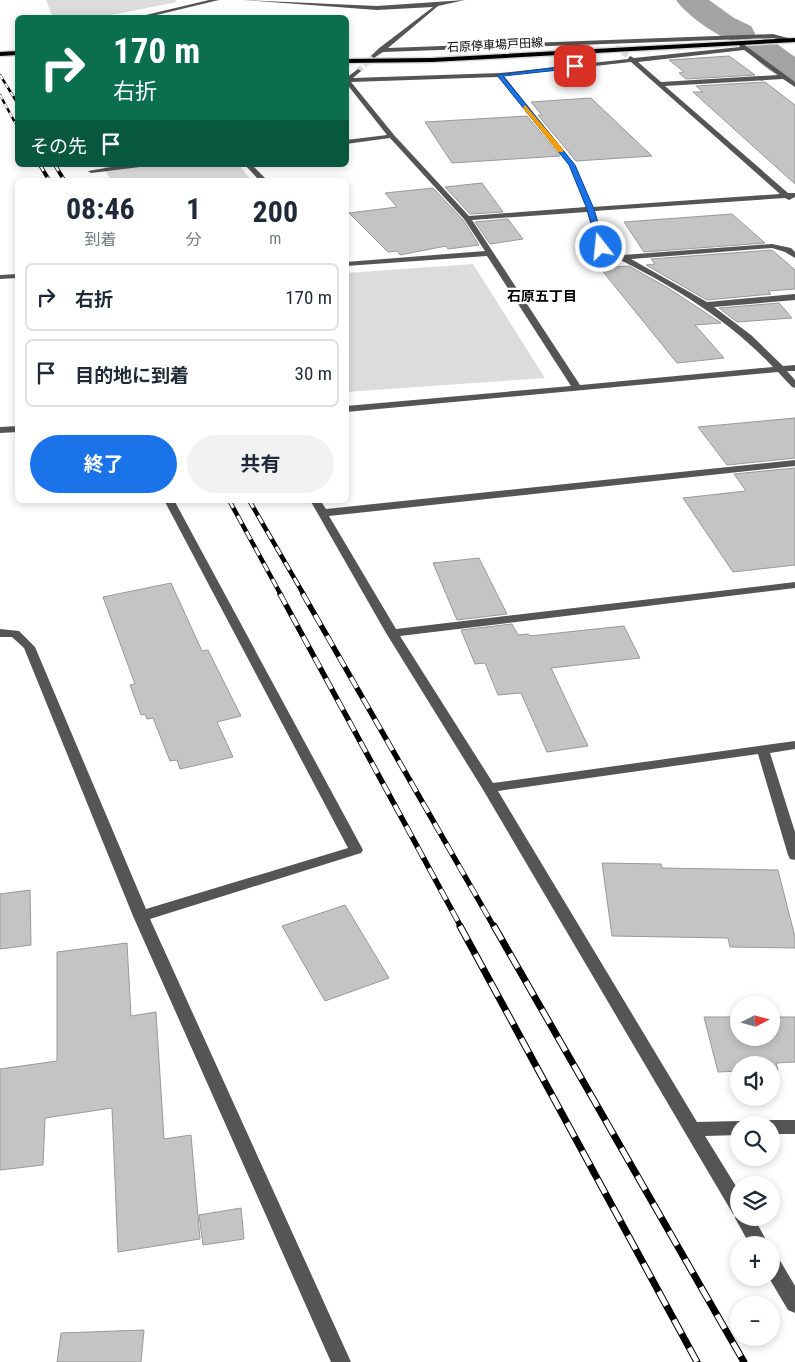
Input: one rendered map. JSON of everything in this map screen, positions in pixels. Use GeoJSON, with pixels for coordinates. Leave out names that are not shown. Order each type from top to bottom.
{"type":"FeatureCollection","features":[{"type":"Feature","properties":{"kind":"main road","name":"石原停車場戸田線"},"geometry":{"type":"LineString","coordinates":[[349,61],[432,60],[793,40]]}},
{"type":"Feature","properties":{"kind":"main road"},"geometry":{"type":"LineString","coordinates":[[0,54],[15,53]]}},
{"type":"Feature","properties":{"kind":"street"},"geometry":{"type":"LineString","coordinates":[[148,15],[216,0]]}},
{"type":"Feature","properties":{"kind":"street"},"geometry":{"type":"LineString","coordinates":[[246,0],[377,8],[436,5],[462,0]]}},
{"type":"Feature","properties":{"kind":"street"},"geometry":{"type":"LineString","coordinates":[[374,56],[435,8],[436,5]]}},
{"type":"Feature","properties":{"kind":"street"},"geometry":{"type":"LineString","coordinates":[[380,50],[614,44],[773,36],[793,40]]}},
{"type":"Feature","properties":{"kind":"street"},"geometry":{"type":"LineString","coordinates":[[738,43],[795,85]]}},
{"type":"Feature","properties":{"kind":"street"},"geometry":{"type":"LineString","coordinates":[[349,80],[500,75],[630,58],[745,48]]}},
{"type":"Feature","properties":{"kind":"street"},"geometry":{"type":"LineString","coordinates":[[630,58],[795,203]]}},
{"type":"Feature","properties":{"kind":"street"},"geometry":{"type":"LineString","coordinates":[[349,78],[358,70]]}},
{"type":"Feature","properties":{"kind":"street"},"geometry":{"type":"LineString","coordinates":[[500,75],[572,165],[590,209],[601,247],[623,257],[705,305],[742,332],[795,385]]}},
{"type":"Feature","properties":{"kind":"street"},"geometry":{"type":"LineString","coordinates":[[660,84],[783,77]]}},
{"type":"Feature","properties":{"kind":"street"},"geometry":{"type":"LineString","coordinates":[[349,84],[392,136],[467,218],[578,388]]}},
{"type":"Feature","properties":{"kind":"street"},"geometry":{"type":"LineString","coordinates":[[349,142],[392,136]]}},
{"type":"Feature","properties":{"kind":"street"},"geometry":{"type":"LineString","coordinates":[[90,168],[107,167]]}},
{"type":"Feature","properties":{"kind":"street"},"geometry":{"type":"LineString","coordinates":[[250,167],[261,178]]}},
{"type":"Feature","properties":{"kind":"street"},"geometry":{"type":"LineString","coordinates":[[467,218],[795,195]]}},
{"type":"Feature","properties":{"kind":"street"},"geometry":{"type":"LineString","coordinates":[[623,257],[772,246],[788,250],[795,256]]}},
{"type":"Feature","properties":{"kind":"street"},"geometry":{"type":"LineString","coordinates":[[349,263],[490,253]]}},
{"type":"Feature","properties":{"kind":"street"},"geometry":{"type":"LineString","coordinates":[[0,277],[15,276]]}},
{"type":"Feature","properties":{"kind":"street"},"geometry":{"type":"LineString","coordinates":[[705,305],[795,297]]}},
{"type":"Feature","properties":{"kind":"street"},"geometry":{"type":"LineString","coordinates":[[349,409],[795,368]]}},
{"type":"Feature","properties":{"kind":"street"},"geometry":{"type":"LineString","coordinates":[[0,430],[15,429]]}},
{"type":"Feature","properties":{"kind":"street"},"geometry":{"type":"LineString","coordinates":[[323,513],[795,463]]}},
{"type":"Feature","properties":{"kind":"street"},"geometry":{"type":"LineString","coordinates":[[141,916],[356,850],[172,503]]}},
{"type":"Feature","properties":{"kind":"street"},"geometry":{"type":"LineString","coordinates":[[317,503],[392,633],[489,788],[730,1193]]}},
{"type":"Feature","properties":{"kind":"street"},"geometry":{"type":"LineString","coordinates":[[392,633],[795,585]]}},
{"type":"Feature","properties":{"kind":"street"},"geometry":{"type":"LineString","coordinates":[[0,633],[15,634],[29,647],[141,916],[341,1362]]}},
{"type":"Feature","properties":{"kind":"street"},"geometry":{"type":"LineString","coordinates":[[489,788],[795,745]]}},
{"type":"Feature","properties":{"kind":"street"},"geometry":{"type":"LineString","coordinates":[[763,750],[795,855]]}},
{"type":"Feature","properties":{"kind":"street"},"geometry":{"type":"LineString","coordinates":[[780,1127],[795,1127]]}},
{"type":"Feature","properties":{"kind":"street"},"geometry":{"type":"LineString","coordinates":[[692,1129],[730,1128]]}},
{"type":"Feature","properties":{"kind":"street"},"geometry":{"type":"LineString","coordinates":[[780,1278],[795,1304]]}},
{"type":"Feature","properties":{"kind":"shaded area"},"geometry":{"type":"Polygon","coordinates":[[[46,0],[175,0],[177,2],[111,15],[52,15],[46,0]]]}},
{"type":"Feature","properties":{"kind":"shaded area"},"geometry":{"type":"Polygon","coordinates":[[[103,167],[241,167],[249,178],[110,178],[103,167]]]}},
{"type":"Feature","properties":{"kind":"shaded area"},"geometry":{"type":"Polygon","coordinates":[[[473,264],[545,378],[349,392],[349,273],[473,264]]]}},
{"type":"Feature","properties":{"kind":"building"},"geometry":{"type":"Polygon","coordinates":[[[729,56],[755,75],[686,79],[679,73],[684,72],[669,60],[729,56]]]}},
{"type":"Feature","properties":{"kind":"building"},"geometry":{"type":"Polygon","coordinates":[[[765,82],[795,105],[795,184],[693,92],[703,92],[696,86],[765,82]]]}},
{"type":"Feature","properties":{"kind":"building"},"geometry":{"type":"Polygon","coordinates":[[[591,98],[652,156],[576,161],[538,115],[542,115],[531,102],[591,98]]]}},
{"type":"Feature","properties":{"kind":"building"},"geometry":{"type":"Polygon","coordinates":[[[527,116],[560,156],[452,163],[425,122],[527,116]]]}},
{"type":"Feature","properties":{"kind":"building"},"geometry":{"type":"Polygon","coordinates":[[[482,183],[503,212],[470,214],[445,187],[482,183]]]}},
{"type":"Feature","properties":{"kind":"building"},"geometry":{"type":"Polygon","coordinates":[[[433,188],[463,220],[479,245],[448,249],[446,246],[400,255],[397,251],[388,252],[349,213],[397,207],[385,193],[433,188]]]}},
{"type":"Feature","properties":{"kind":"building"},"geometry":{"type":"Polygon","coordinates":[[[732,214],[765,243],[644,252],[624,222],[732,214]]]}},
{"type":"Feature","properties":{"kind":"building"},"geometry":{"type":"Polygon","coordinates":[[[508,219],[523,239],[490,244],[475,222],[508,219]]]}},
{"type":"Feature","properties":{"kind":"building"},"geometry":{"type":"Polygon","coordinates":[[[772,250],[795,270],[795,289],[768,291],[771,294],[707,300],[646,265],[655,264],[651,259],[772,250]]]}},
{"type":"Feature","properties":{"kind":"building"},"geometry":{"type":"Polygon","coordinates":[[[629,266],[668,288],[721,323],[695,325],[724,358],[677,363],[600,268],[629,266]]]}},
{"type":"Feature","properties":{"kind":"building"},"geometry":{"type":"Polygon","coordinates":[[[779,303],[792,318],[737,322],[719,308],[779,303]]]}},
{"type":"Feature","properties":{"kind":"building"},"geometry":{"type":"Polygon","coordinates":[[[795,418],[795,458],[727,465],[698,427],[795,418]]]}},
{"type":"Feature","properties":{"kind":"building"},"geometry":{"type":"Polygon","coordinates":[[[795,468],[795,565],[733,572],[683,498],[746,491],[734,474],[795,468]]]}},
{"type":"Feature","properties":{"kind":"building"},"geometry":{"type":"Polygon","coordinates":[[[479,558],[507,614],[457,620],[433,563],[479,558]]]}},
{"type":"Feature","properties":{"kind":"building"},"geometry":{"type":"Polygon","coordinates":[[[171,583],[202,651],[208,650],[241,716],[217,722],[233,757],[180,769],[177,760],[170,761],[153,718],[147,719],[145,714],[141,715],[130,685],[135,684],[103,597],[171,583]]]}},
{"type":"Feature","properties":{"kind":"building"},"geometry":{"type":"Polygon","coordinates":[[[512,624],[518,635],[528,634],[530,636],[624,626],[640,658],[551,668],[588,746],[547,752],[521,693],[498,695],[485,663],[475,664],[461,630],[512,624]]]}},
{"type":"Feature","properties":{"kind":"building"},"geometry":{"type":"Polygon","coordinates":[[[602,863],[661,864],[662,868],[778,870],[795,937],[795,948],[730,947],[728,938],[612,936],[602,863]]]}},
{"type":"Feature","properties":{"kind":"building"},"geometry":{"type":"Polygon","coordinates":[[[30,890],[31,945],[0,949],[0,894],[30,890]]]}},
{"type":"Feature","properties":{"kind":"building"},"geometry":{"type":"Polygon","coordinates":[[[345,905],[389,978],[325,1001],[282,926],[345,905]]]}},
{"type":"Feature","properties":{"kind":"building"},"geometry":{"type":"Polygon","coordinates":[[[127,943],[131,1016],[156,1012],[164,1139],[191,1135],[200,1239],[118,1252],[112,1108],[45,1118],[43,1165],[0,1170],[0,1069],[57,1061],[57,952],[127,943]]]}},
{"type":"Feature","properties":{"kind":"building"},"geometry":{"type":"Polygon","coordinates":[[[704,1017],[730,1017],[730,1046],[780,1046],[780,1017],[795,1017],[795,1062],[780,1063],[780,1056],[730,1056],[730,1071],[718,1072],[704,1017]]]}},
{"type":"Feature","properties":{"kind":"building"},"geometry":{"type":"Polygon","coordinates":[[[241,1208],[244,1239],[203,1245],[199,1215],[241,1208]]]}},
{"type":"Feature","properties":{"kind":"building"},"geometry":{"type":"Polygon","coordinates":[[[144,1330],[141,1362],[57,1362],[61,1333],[144,1330]]]}},
{"type":"Feature","properties":{"kind":"waterway"},"geometry":{"type":"LineString","coordinates":[[690,0],[723,24],[740,33]]}},
{"type":"Feature","properties":{"kind":"waterway"},"geometry":{"type":"LineString","coordinates":[[762,48],[795,72]]}},
{"type":"Feature","properties":{"kind":"tunnel"},"geometry":{"type":"LineString","coordinates":[[616,47],[628,56]]}},
{"type":"Feature","properties":{"kind":"tunnel"},"geometry":{"type":"LineString","coordinates":[[358,71],[374,56]]}},
{"type":"Feature","properties":{"kind":"railway"},"geometry":{"type":"LineString","coordinates":[[0,75],[15,99]]}},
{"type":"Feature","properties":{"kind":"railway"},"geometry":{"type":"LineString","coordinates":[[0,95],[15,122]]}},
{"type":"Feature","properties":{"kind":"railway"},"geometry":{"type":"LineString","coordinates":[[41,167],[48,178]]}},
{"type":"Feature","properties":{"kind":"railway"},"geometry":{"type":"LineString","coordinates":[[56,167],[63,178]]}},
{"type":"Feature","properties":{"kind":"railway"},"geometry":{"type":"LineString","coordinates":[[231,503],[281,595]]}},
{"type":"Feature","properties":{"kind":"railway"},"geometry":{"type":"LineString","coordinates":[[251,503],[304,595]]}},
{"type":"Feature","properties":{"kind":"railway"},"geometry":{"type":"LineString","coordinates":[[280,594],[461,927]]}},
{"type":"Feature","properties":{"kind":"railway"},"geometry":{"type":"LineString","coordinates":[[303,594],[494,927]]}},
{"type":"Feature","properties":{"kind":"railway"},"geometry":{"type":"LineString","coordinates":[[460,926],[697,1362]]}},
{"type":"Feature","properties":{"kind":"railway"},"geometry":{"type":"LineString","coordinates":[[494,926],[744,1362]]}},
{"type":"Feature","properties":{"kind":"slow traffic"},"geometry":{"type":"LineString","coordinates":[[525,107],[560,151]]}},
{"type":"Feature","properties":{"kind":"district","name":"石原五丁目"},"geometry":{"type":"Point","coordinates":[542,296]}},
{"type":"Feature","properties":{"kind":"route"},"geometry":{"type":"LineString","coordinates":[[575,66],[500,75],[572,165],[590,209],[601,247]]}}]}
